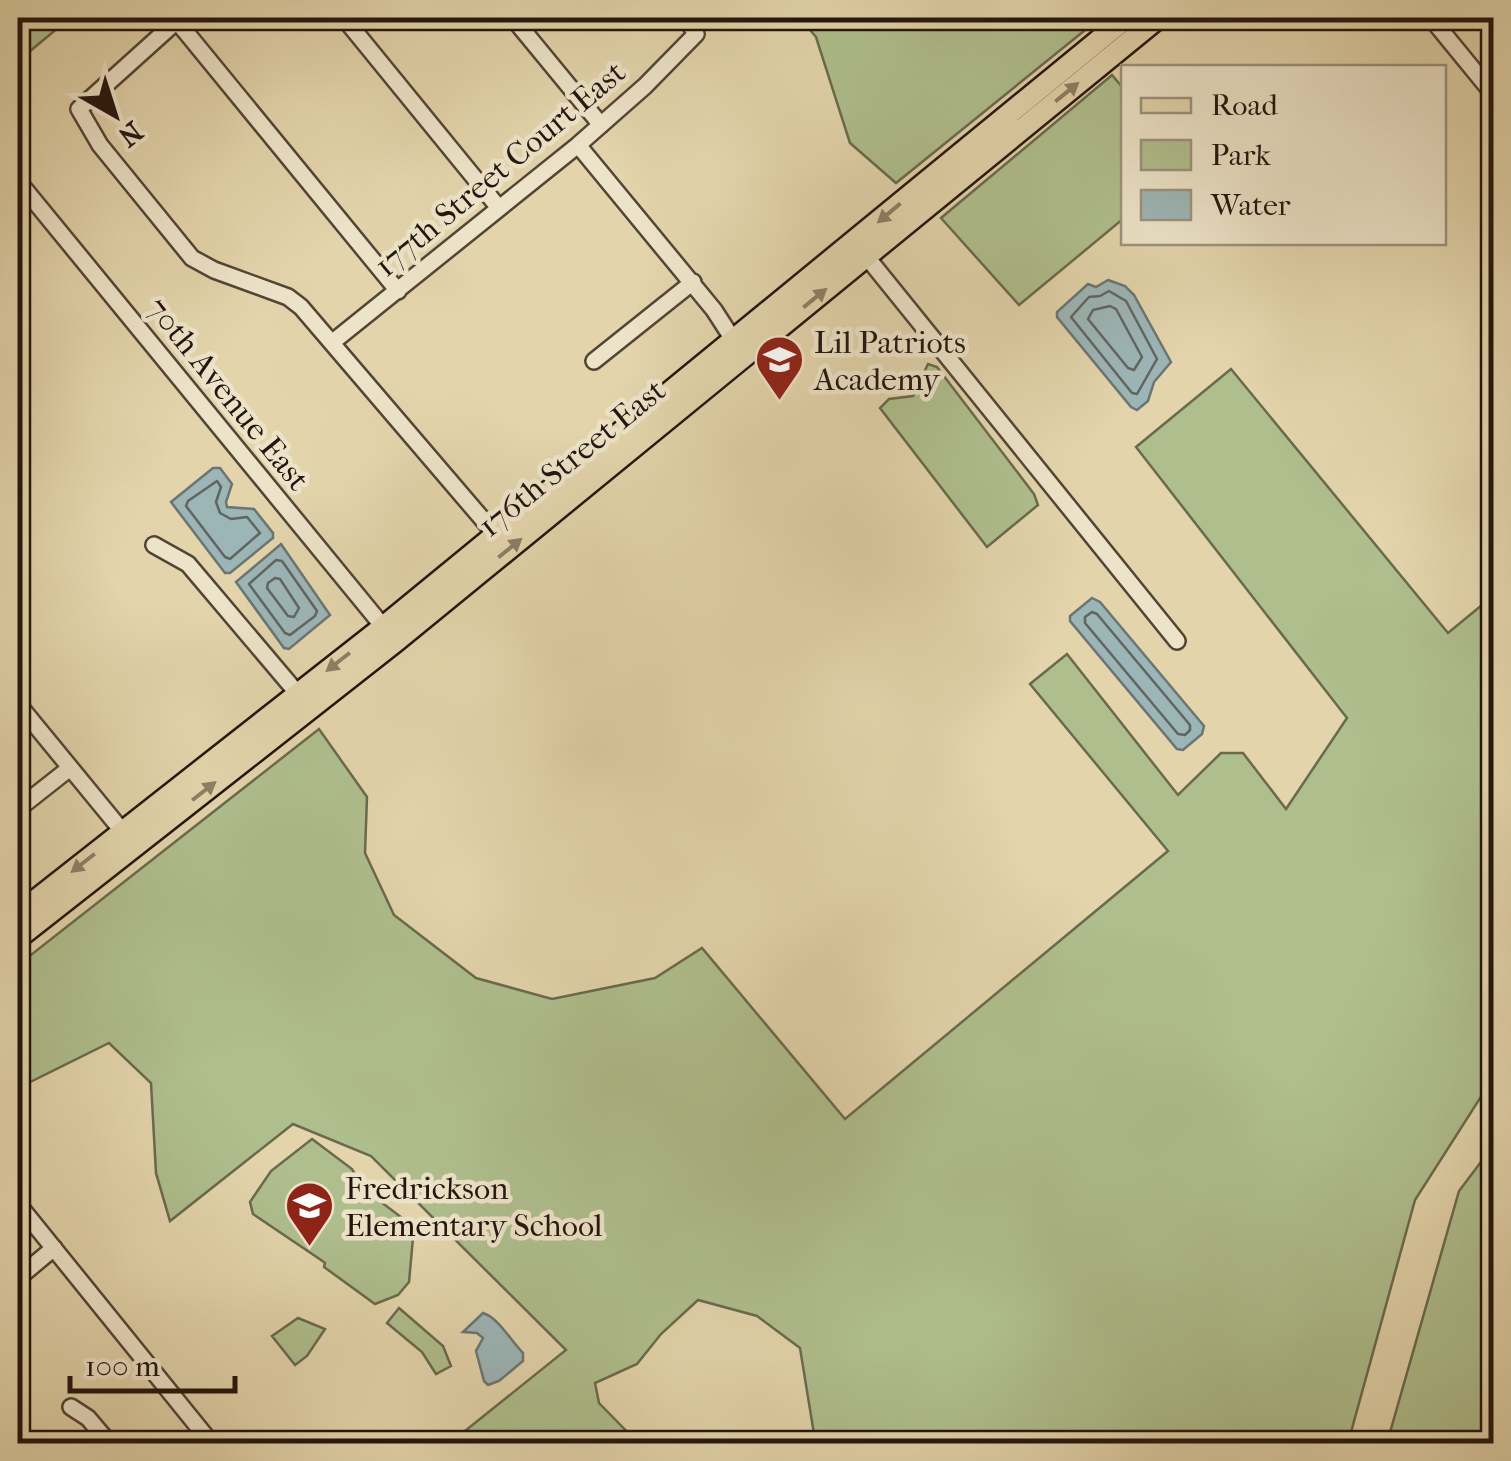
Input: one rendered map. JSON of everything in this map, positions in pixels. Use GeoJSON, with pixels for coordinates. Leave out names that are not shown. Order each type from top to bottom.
{"type":"FeatureCollection","features":[{"type":"Feature","properties":{"kind":"main road","name":"176th Street East"},"geometry":{"type":"LineString","coordinates":[[18,914],[298,694],[389,634],[496,535],[1126,18]]}},
{"type":"Feature","properties":{"kind":"main road","name":"176th Street East"},"geometry":{"type":"LineString","coordinates":[[18,938],[389,634],[926,208],[1158,18]]}},
{"type":"Feature","properties":{"kind":"main road"},"geometry":{"type":"LineString","coordinates":[[926,208],[968,159],[967,149]]}},
{"type":"Feature","properties":{"kind":"street"},"geometry":{"type":"LineString","coordinates":[[344,18],[498,208]]}},
{"type":"Feature","properties":{"kind":"street"},"geometry":{"type":"LineString","coordinates":[[513,18],[601,125]]}},
{"type":"Feature","properties":{"kind":"street","name":"177th Street Court East"},"geometry":{"type":"LineString","coordinates":[[334,342],[645,86],[696,34],[686,18]]}},
{"type":"Feature","properties":{"kind":"street"},"geometry":{"type":"LineString","coordinates":[[1431,18],[1494,95]]}},
{"type":"Feature","properties":{"kind":"street"},"geometry":{"type":"LineString","coordinates":[[398,290],[178,19],[79,109],[100,146],[192,258],[302,306],[496,535]]}},
{"type":"Feature","properties":{"kind":"street"},"geometry":{"type":"LineString","coordinates":[[578,144],[693,282],[734,341]]}},
{"type":"Feature","properties":{"kind":"street","name":"70th Avenue East"},"geometry":{"type":"LineString","coordinates":[[18,180],[389,634]]}},
{"type":"Feature","properties":{"kind":"street"},"geometry":{"type":"LineString","coordinates":[[866,256],[1177,641]]}},
{"type":"Feature","properties":{"kind":"street"},"geometry":{"type":"LineString","coordinates":[[594,361],[693,282]]}},
{"type":"Feature","properties":{"kind":"street"},"geometry":{"type":"LineString","coordinates":[[154,545],[188,564],[298,694]]}},
{"type":"Feature","properties":{"kind":"street"},"geometry":{"type":"LineString","coordinates":[[18,704],[123,832]]}},
{"type":"Feature","properties":{"kind":"street"},"geometry":{"type":"LineString","coordinates":[[18,810],[70,768]]}},
{"type":"Feature","properties":{"kind":"street"},"geometry":{"type":"LineString","coordinates":[[18,1204],[212,1444]]}},
{"type":"Feature","properties":{"kind":"street"},"geometry":{"type":"LineString","coordinates":[[18,1278],[54,1248]]}},
{"type":"Feature","properties":{"kind":"street"},"geometry":{"type":"LineString","coordinates":[[71,1407],[88,1418],[110,1444]]}},
{"type":"Feature","properties":{"kind":"green space"},"geometry":{"type":"Polygon","coordinates":[[[18,18],[70,18],[18,61],[18,18]]]}},
{"type":"Feature","properties":{"kind":"green space"},"geometry":{"type":"Polygon","coordinates":[[[800,18],[1100,18],[896,183],[850,143],[816,37],[800,18]]]}},
{"type":"Feature","properties":{"kind":"green space"},"geometry":{"type":"Polygon","coordinates":[[[1112,75],[1121,86],[1121,221],[1019,305],[941,218],[1112,75]]]}},
{"type":"Feature","properties":{"kind":"green space"},"geometry":{"type":"Polygon","coordinates":[[[928,364],[937,367],[1034,494],[1038,505],[987,547],[880,408],[889,399],[913,396],[928,364]]]}},
{"type":"Feature","properties":{"kind":"green space"},"geometry":{"type":"Polygon","coordinates":[[[1231,369],[1448,633],[1493,596],[1493,1078],[1415,1200],[1348,1443],[810,1443],[814,1434],[800,1348],[757,1316],[698,1300],[661,1334],[637,1364],[595,1383],[599,1403],[638,1443],[450,1443],[566,1350],[371,1156],[293,1124],[170,1221],[156,1173],[151,1083],[109,1043],[18,1088],[18,965],[319,729],[367,797],[365,853],[394,915],[476,978],[552,999],[655,978],[702,948],[845,1119],[1168,851],[1030,684],[1067,654],[1178,795],[1221,753],[1243,753],[1286,809],[1347,718],[1136,447],[1231,369]]]}},
{"type":"Feature","properties":{"kind":"green space"},"geometry":{"type":"Polygon","coordinates":[[[312,1139],[352,1169],[364,1189],[414,1227],[409,1282],[398,1295],[375,1304],[324,1267],[321,1260],[253,1214],[250,1202],[271,1171],[312,1139]]]}},
{"type":"Feature","properties":{"kind":"green space"},"geometry":{"type":"Polygon","coordinates":[[[1493,1146],[1493,1443],[1387,1443],[1459,1191],[1493,1146]]]}},
{"type":"Feature","properties":{"kind":"green space"},"geometry":{"type":"Polygon","coordinates":[[[399,1308],[443,1346],[451,1366],[436,1374],[422,1352],[387,1323],[399,1308]]]}},
{"type":"Feature","properties":{"kind":"green space"},"geometry":{"type":"Polygon","coordinates":[[[298,1318],[325,1329],[307,1356],[295,1365],[272,1336],[298,1318]]]}},
{"type":"Feature","properties":{"kind":"water"},"geometry":{"type":"Polygon","coordinates":[[[1108,280],[1125,286],[1134,295],[1171,362],[1154,382],[1148,401],[1137,410],[1057,317],[1057,312],[1088,284],[1096,287],[1108,280]]]}},
{"type":"Feature","properties":{"kind":"water"},"geometry":{"type":"Polygon","coordinates":[[[213,468],[220,468],[232,484],[227,507],[254,509],[273,533],[273,538],[230,573],[225,573],[171,502],[213,468]]]}},
{"type":"Feature","properties":{"kind":"water"},"geometry":{"type":"Polygon","coordinates":[[[281,544],[330,615],[289,649],[284,648],[236,582],[281,544]]]}},
{"type":"Feature","properties":{"kind":"water"},"geometry":{"type":"Polygon","coordinates":[[[1092,598],[1100,602],[1204,726],[1202,734],[1183,750],[1177,749],[1070,621],[1070,616],[1092,598]]]}},
{"type":"Feature","properties":{"kind":"water"},"geometry":{"type":"Polygon","coordinates":[[[483,1313],[499,1324],[523,1353],[523,1361],[488,1385],[476,1351],[483,1338],[477,1333],[463,1332],[483,1313]]]}},
{"type":"Feature","properties":{"kind":"place","name":"Lil Patriots Academy"},"geometry":{"type":"Point","coordinates":[779,402]}},
{"type":"Feature","properties":{"kind":"place","name":"Fredrickson Elementary School"},"geometry":{"type":"Point","coordinates":[310,1248]}}]}
